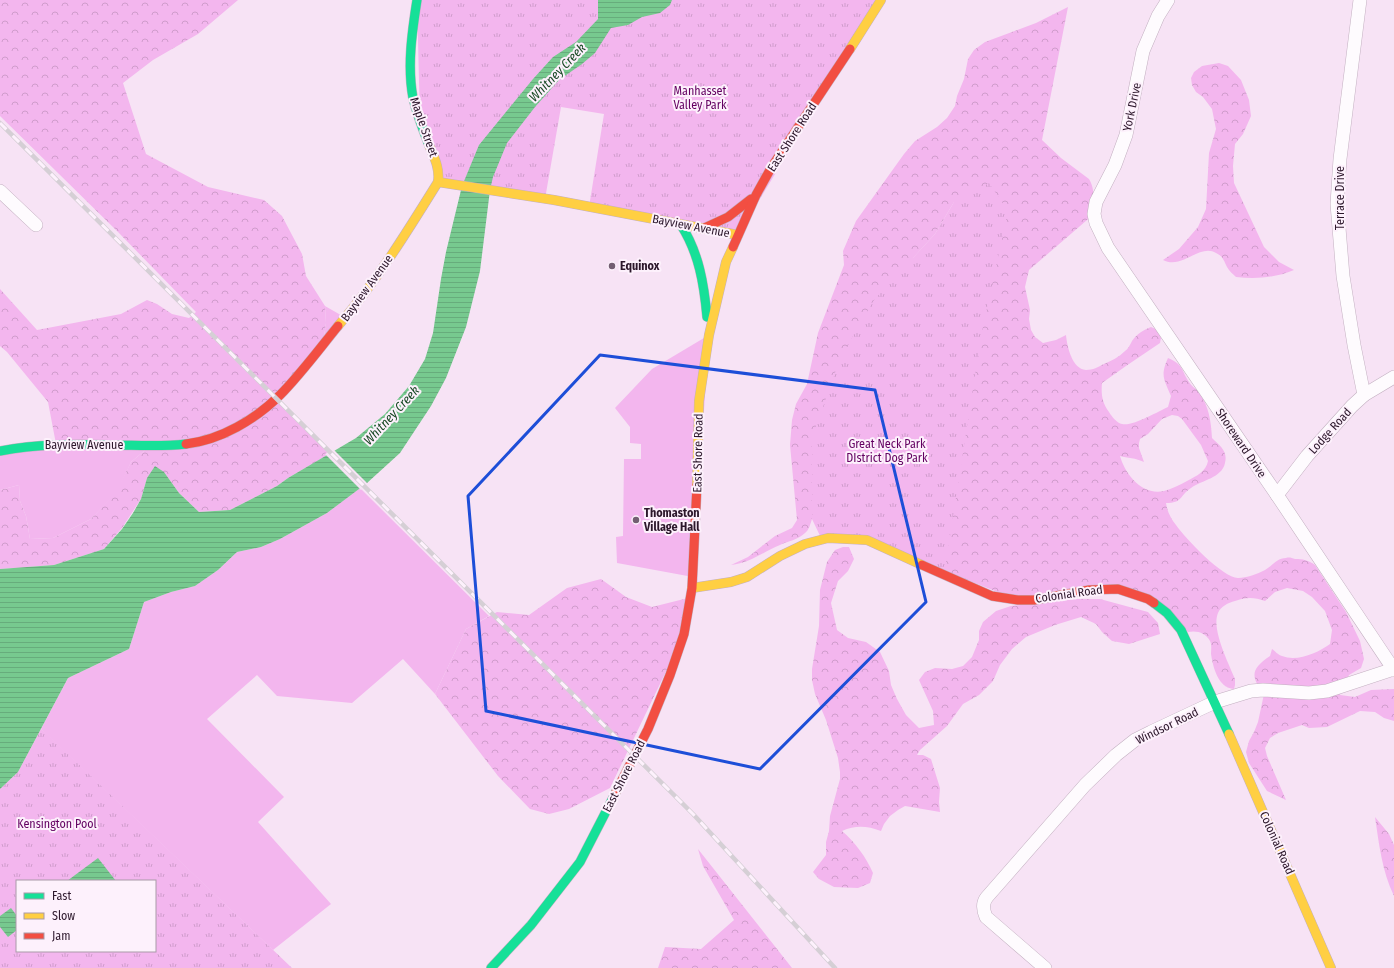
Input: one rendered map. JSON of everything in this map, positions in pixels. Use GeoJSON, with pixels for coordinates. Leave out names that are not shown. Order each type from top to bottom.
{"type":"FeatureCollection","features":[{"type":"Feature","properties":{"kind":"street","name":"Maple Street"},"geometry":{"type":"LineString","coordinates":[[417,0],[411,63],[411,86],[420,122],[438,167],[438,182]]}},
{"type":"Feature","properties":{"kind":"street","name":"East Shore Road"},"geometry":{"type":"LineString","coordinates":[[491,968],[531,925],[580,862],[648,729],[670,675],[684,634],[692,588],[697,507],[699,412],[709,335],[726,262],[756,195],[771,168],[881,0]]}},
{"type":"Feature","properties":{"kind":"street","name":"York Drive"},"geometry":{"type":"LineString","coordinates":[[1094,214],[1098,198],[1115,164],[1126,135],[1143,51],[1158,16],[1168,0]]}},
{"type":"Feature","properties":{"kind":"street","name":"Terrace Drive"},"geometry":{"type":"LineString","coordinates":[[1360,0],[1340,159],[1337,204],[1343,276],[1364,395]]}},
{"type":"Feature","properties":{"kind":"street","name":"Bayview Avenue"},"geometry":{"type":"LineString","coordinates":[[0,451],[19,447],[56,444],[150,446],[184,444],[211,438],[243,424],[271,404],[281,394],[359,302],[408,231],[438,182],[554,200],[738,236]]}},
{"type":"Feature","properties":{"kind":"street"},"geometry":{"type":"LineString","coordinates":[[0,191],[36,225]]}},
{"type":"Feature","properties":{"kind":"street"},"geometry":{"type":"LineString","coordinates":[[702,229],[733,215],[756,195]]}},
{"type":"Feature","properties":{"kind":"street","name":"Shoreward Drive"},"geometry":{"type":"LineString","coordinates":[[1094,214],[1098,229],[1108,248],[1394,669]]}},
{"type":"Feature","properties":{"kind":"street"},"geometry":{"type":"LineString","coordinates":[[681,225],[688,234],[695,252],[705,297],[709,335]]}},
{"type":"Feature","properties":{"kind":"street","name":"Lodge Road"},"geometry":{"type":"LineString","coordinates":[[1277,495],[1320,442],[1364,395],[1394,377]]}},
{"type":"Feature","properties":{"kind":"street","name":"Colonial Road"},"geometry":{"type":"LineString","coordinates":[[692,588],[739,580],[747,577],[792,550],[805,544],[828,538],[867,540],[992,596],[1004,599],[1034,600],[1104,588],[1118,589],[1148,599],[1167,613],[1181,630],[1215,702],[1331,968]]}},
{"type":"Feature","properties":{"kind":"street","name":"Windsor Road"},"geometry":{"type":"LineString","coordinates":[[1045,968],[986,917],[984,902],[1085,786],[1116,755],[1135,740],[1215,702],[1251,691],[1263,690],[1309,693],[1328,691],[1394,669]]}},
{"type":"Feature","properties":{"kind":"highlighted area"},"geometry":{"type":"Polygon","coordinates":[[[600,355],[875,390],[926,602],[760,769],[486,711],[468,496],[600,355]]]}},
{"type":"Feature","properties":{"kind":"green space"},"geometry":{"type":"Polygon","coordinates":[[[0,0],[238,0],[198,34],[153,60],[123,83],[146,154],[208,187],[264,200],[282,216],[302,254],[306,276],[325,306],[326,323],[324,337],[277,399],[331,453],[277,486],[230,510],[199,512],[179,493],[164,472],[147,478],[141,499],[122,528],[104,549],[54,565],[0,569],[0,490],[19,485],[20,501],[26,516],[30,539],[53,538],[91,519],[116,492],[131,462],[150,446],[56,444],[48,402],[7,352],[0,346],[0,289],[37,330],[121,314],[147,300],[157,304],[172,314],[189,318],[196,312],[118,232],[0,116],[0,0]]]}},
{"type":"Feature","properties":{"kind":"green space","name":"Manhasset Valley Park"},"geometry":{"type":"Polygon","coordinates":[[[417,0],[881,0],[738,235],[589,207],[604,114],[561,107],[545,199],[438,182],[420,122],[417,0]]]}},
{"type":"Feature","properties":{"kind":"green space"},"geometry":{"type":"Polygon","coordinates":[[[1068,7],[1042,140],[1061,158],[1089,179],[1093,191],[1094,214],[1029,270],[1025,287],[1030,310],[1029,319],[1031,330],[1035,337],[1043,343],[1056,340],[1066,335],[1071,356],[1077,366],[1086,370],[1095,368],[1118,357],[1127,349],[1136,336],[1145,329],[1151,327],[1158,330],[1161,338],[1160,343],[1102,383],[1102,395],[1103,402],[1110,414],[1116,421],[1122,424],[1139,421],[1168,407],[1171,396],[1165,381],[1164,369],[1168,358],[1182,368],[1190,384],[1199,392],[1206,404],[1209,414],[1212,438],[1224,452],[1226,459],[1225,463],[1220,472],[1216,475],[1195,485],[1175,502],[1166,503],[1172,520],[1187,539],[1214,565],[1231,576],[1238,578],[1252,576],[1265,570],[1283,558],[1301,559],[1315,565],[1346,612],[1360,641],[1364,659],[1361,668],[1349,675],[1340,695],[1355,697],[1371,690],[1394,689],[1394,721],[1384,718],[1375,712],[1360,711],[1327,727],[1309,728],[1302,725],[1278,733],[1270,738],[1265,748],[1267,756],[1286,800],[1267,791],[1249,763],[1246,752],[1249,741],[1258,722],[1264,694],[1259,688],[1255,677],[1256,669],[1259,665],[1270,656],[1272,649],[1278,654],[1288,658],[1294,658],[1307,656],[1320,651],[1330,644],[1332,630],[1325,611],[1312,597],[1303,591],[1287,588],[1275,592],[1265,601],[1254,598],[1243,599],[1227,604],[1219,611],[1216,620],[1217,628],[1225,656],[1235,679],[1234,689],[1228,688],[1224,685],[1217,676],[1211,654],[1211,643],[1204,634],[1191,631],[1188,632],[1132,592],[1018,600],[812,519],[808,530],[799,537],[750,560],[731,565],[748,557],[775,536],[792,528],[797,520],[790,445],[792,420],[796,404],[807,384],[818,333],[844,265],[843,251],[856,221],[915,141],[937,127],[947,118],[955,106],[957,96],[964,79],[968,59],[974,50],[985,42],[1036,23],[1068,7]],[[954,202],[935,234],[913,258],[893,482],[954,202]],[[1172,415],[1162,419],[1148,434],[1140,439],[1139,448],[1144,462],[1120,456],[1126,470],[1136,482],[1142,487],[1156,492],[1176,487],[1194,477],[1205,468],[1208,461],[1201,445],[1182,419],[1178,416],[1172,415]]]}},
{"type":"Feature","properties":{"kind":"green space"},"geometry":{"type":"Polygon","coordinates":[[[1219,63],[1228,66],[1241,80],[1249,100],[1251,116],[1243,134],[1235,144],[1233,166],[1234,183],[1264,247],[1279,262],[1294,270],[1287,273],[1265,277],[1236,277],[1229,270],[1220,256],[1210,251],[1197,253],[1177,262],[1163,260],[1179,249],[1198,227],[1206,209],[1209,153],[1216,129],[1212,109],[1203,97],[1196,92],[1192,85],[1191,78],[1194,72],[1202,66],[1219,63]]]}},
{"type":"Feature","properties":{"kind":"green space","name":"Great Neck Park DIstrict Dog Park"},"geometry":{"type":"Polygon","coordinates":[[[989,183],[1008,211],[981,336],[944,575],[867,540],[822,540],[812,519],[812,438],[841,356],[874,300],[935,234],[954,202],[989,183]]]}},
{"type":"Feature","properties":{"kind":"green space"},"geometry":{"type":"Polygon","coordinates":[[[325,306],[346,318],[324,337],[326,323],[325,306]]]}},
{"type":"Feature","properties":{"kind":"green space"},"geometry":{"type":"Polygon","coordinates":[[[709,335],[693,577],[617,563],[616,537],[623,536],[624,459],[641,459],[641,444],[630,443],[630,427],[615,408],[652,369],[709,335]]]}},
{"type":"Feature","properties":{"kind":"green space"},"geometry":{"type":"Polygon","coordinates":[[[150,446],[131,462],[117,492],[91,519],[53,538],[30,539],[26,516],[20,501],[19,485],[0,490],[0,451],[150,446]]]}},
{"type":"Feature","properties":{"kind":"green space"},"geometry":{"type":"Polygon","coordinates":[[[360,488],[489,616],[466,629],[435,694],[403,659],[352,703],[277,696],[257,675],[207,719],[284,797],[258,822],[331,904],[273,950],[41,729],[68,678],[129,649],[144,602],[171,592],[195,586],[218,570],[237,552],[261,547],[280,539],[327,513],[360,488]]]}},
{"type":"Feature","properties":{"kind":"green space"},"geometry":{"type":"Polygon","coordinates":[[[843,547],[849,547],[854,559],[848,571],[838,581],[831,603],[837,630],[848,638],[866,642],[880,652],[889,671],[891,685],[897,699],[906,715],[919,728],[934,725],[933,711],[919,680],[925,672],[935,668],[952,669],[963,666],[972,657],[979,640],[979,631],[983,622],[996,611],[1011,606],[1078,599],[1100,599],[1148,612],[1158,623],[1160,634],[1129,644],[1112,641],[1096,624],[1081,617],[1055,625],[1026,637],[1012,649],[1000,665],[993,681],[979,695],[963,704],[947,726],[920,750],[917,755],[923,755],[931,759],[940,788],[940,812],[905,806],[890,816],[881,831],[862,827],[842,831],[860,850],[873,873],[870,883],[858,888],[834,887],[819,879],[813,872],[826,855],[826,842],[829,831],[830,816],[840,779],[840,772],[838,758],[826,720],[815,694],[812,680],[812,669],[819,626],[820,590],[827,562],[835,550],[843,547]]]}},
{"type":"Feature","properties":{"kind":"green space"},"geometry":{"type":"Polygon","coordinates":[[[601,579],[626,597],[652,607],[692,597],[684,634],[610,788],[569,809],[549,814],[530,809],[498,776],[435,694],[466,629],[497,612],[529,615],[567,588],[601,579]]]}},
{"type":"Feature","properties":{"kind":"green space","name":"Kensington Pool"},"geometry":{"type":"Polygon","coordinates":[[[41,729],[292,968],[0,968],[0,789],[18,772],[41,729]]]}},
{"type":"Feature","properties":{"kind":"green space"},"geometry":{"type":"Polygon","coordinates":[[[1375,817],[1389,834],[1394,845],[1394,896],[1384,867],[1375,817]]]}},
{"type":"Feature","properties":{"kind":"green space"},"geometry":{"type":"Polygon","coordinates":[[[698,849],[792,968],[658,968],[665,947],[701,949],[734,920],[703,866],[698,849]]]}},
{"type":"Feature","properties":{"kind":"water","name":"Whitney Creek"},"geometry":{"type":"Polygon","coordinates":[[[598,0],[672,0],[670,5],[660,13],[642,17],[628,25],[611,28],[595,53],[559,80],[535,107],[507,143],[493,177],[490,190],[480,271],[466,327],[446,378],[431,406],[400,453],[367,483],[327,513],[280,539],[261,547],[237,552],[218,570],[195,586],[171,592],[144,602],[129,649],[68,678],[18,772],[0,789],[0,569],[54,565],[104,549],[122,529],[133,513],[141,499],[147,478],[155,466],[164,472],[179,493],[199,512],[230,510],[277,486],[356,438],[385,414],[409,386],[425,359],[433,333],[446,252],[462,186],[479,145],[553,57],[576,42],[598,19],[598,0]]]}},
{"type":"Feature","properties":{"kind":"water"},"geometry":{"type":"Polygon","coordinates":[[[98,858],[115,880],[68,880],[98,858]]]}},
{"type":"Feature","properties":{"kind":"water"},"geometry":{"type":"Polygon","coordinates":[[[11,908],[16,915],[16,931],[8,937],[0,927],[0,916],[11,908]]]}},
{"type":"Feature","properties":{"kind":"pier"},"geometry":{"type":"Polygon","coordinates":[[[333,449],[368,484],[361,490],[325,454],[333,449]]]}},
{"type":"Feature","properties":{"kind":"railway"},"geometry":{"type":"LineString","coordinates":[[0,123],[693,814],[835,968]]}},
{"type":"Feature","properties":{"kind":"traffic: fast"},"geometry":{"type":"LineString","coordinates":[[417,0],[413,24],[410,74],[416,110],[429,145]]}},
{"type":"Feature","properties":{"kind":"traffic: fast"},"geometry":{"type":"LineString","coordinates":[[681,225],[692,247],[700,269],[707,317]]}},
{"type":"Feature","properties":{"kind":"traffic: fast"},"geometry":{"type":"LineString","coordinates":[[0,451],[55,445],[158,446],[186,444]]}},
{"type":"Feature","properties":{"kind":"traffic: fast"},"geometry":{"type":"LineString","coordinates":[[1154,603],[1167,613],[1181,630],[1229,734]]}},
{"type":"Feature","properties":{"kind":"traffic: fast"},"geometry":{"type":"LineString","coordinates":[[491,968],[531,925],[580,862],[616,792]]}},
{"type":"Feature","properties":{"kind":"traffic: slow"},"geometry":{"type":"LineString","coordinates":[[850,49],[881,0]]}},
{"type":"Feature","properties":{"kind":"traffic: slow"},"geometry":{"type":"LineString","coordinates":[[338,326],[378,274],[403,238],[438,182],[435,158],[429,145]]}},
{"type":"Feature","properties":{"kind":"traffic: slow"},"geometry":{"type":"LineString","coordinates":[[438,182],[554,200],[738,235]]}},
{"type":"Feature","properties":{"kind":"traffic: slow"},"geometry":{"type":"LineString","coordinates":[[697,485],[699,401],[709,335],[726,262],[733,247]]}},
{"type":"Feature","properties":{"kind":"traffic: slow"},"geometry":{"type":"LineString","coordinates":[[692,588],[731,582],[747,577],[780,556],[805,544],[828,538],[867,540],[922,565]]}},
{"type":"Feature","properties":{"kind":"traffic: slow"},"geometry":{"type":"LineString","coordinates":[[1229,734],[1331,968]]}},
{"type":"Feature","properties":{"kind":"traffic: jam"},"geometry":{"type":"LineString","coordinates":[[733,247],[756,195],[771,168],[850,49]]}},
{"type":"Feature","properties":{"kind":"traffic: jam"},"geometry":{"type":"LineString","coordinates":[[702,229],[728,217],[751,199]]}},
{"type":"Feature","properties":{"kind":"traffic: jam"},"geometry":{"type":"LineString","coordinates":[[186,444],[199,442],[225,433],[249,420],[271,404],[302,370],[338,326]]}},
{"type":"Feature","properties":{"kind":"traffic: jam"},"geometry":{"type":"LineString","coordinates":[[616,792],[648,729],[670,675],[684,634],[692,588],[697,485]]}},
{"type":"Feature","properties":{"kind":"traffic: jam"},"geometry":{"type":"LineString","coordinates":[[922,565],[992,596],[1018,600],[1034,600],[1089,590],[1118,589],[1148,599],[1154,603]]}},
{"type":"Feature","properties":{"kind":"place","name":"Equinox"},"geometry":{"type":"Point","coordinates":[612,266]}},
{"type":"Feature","properties":{"kind":"place","name":"Thomaston Village Hall"},"geometry":{"type":"Point","coordinates":[636,520]}}]}
